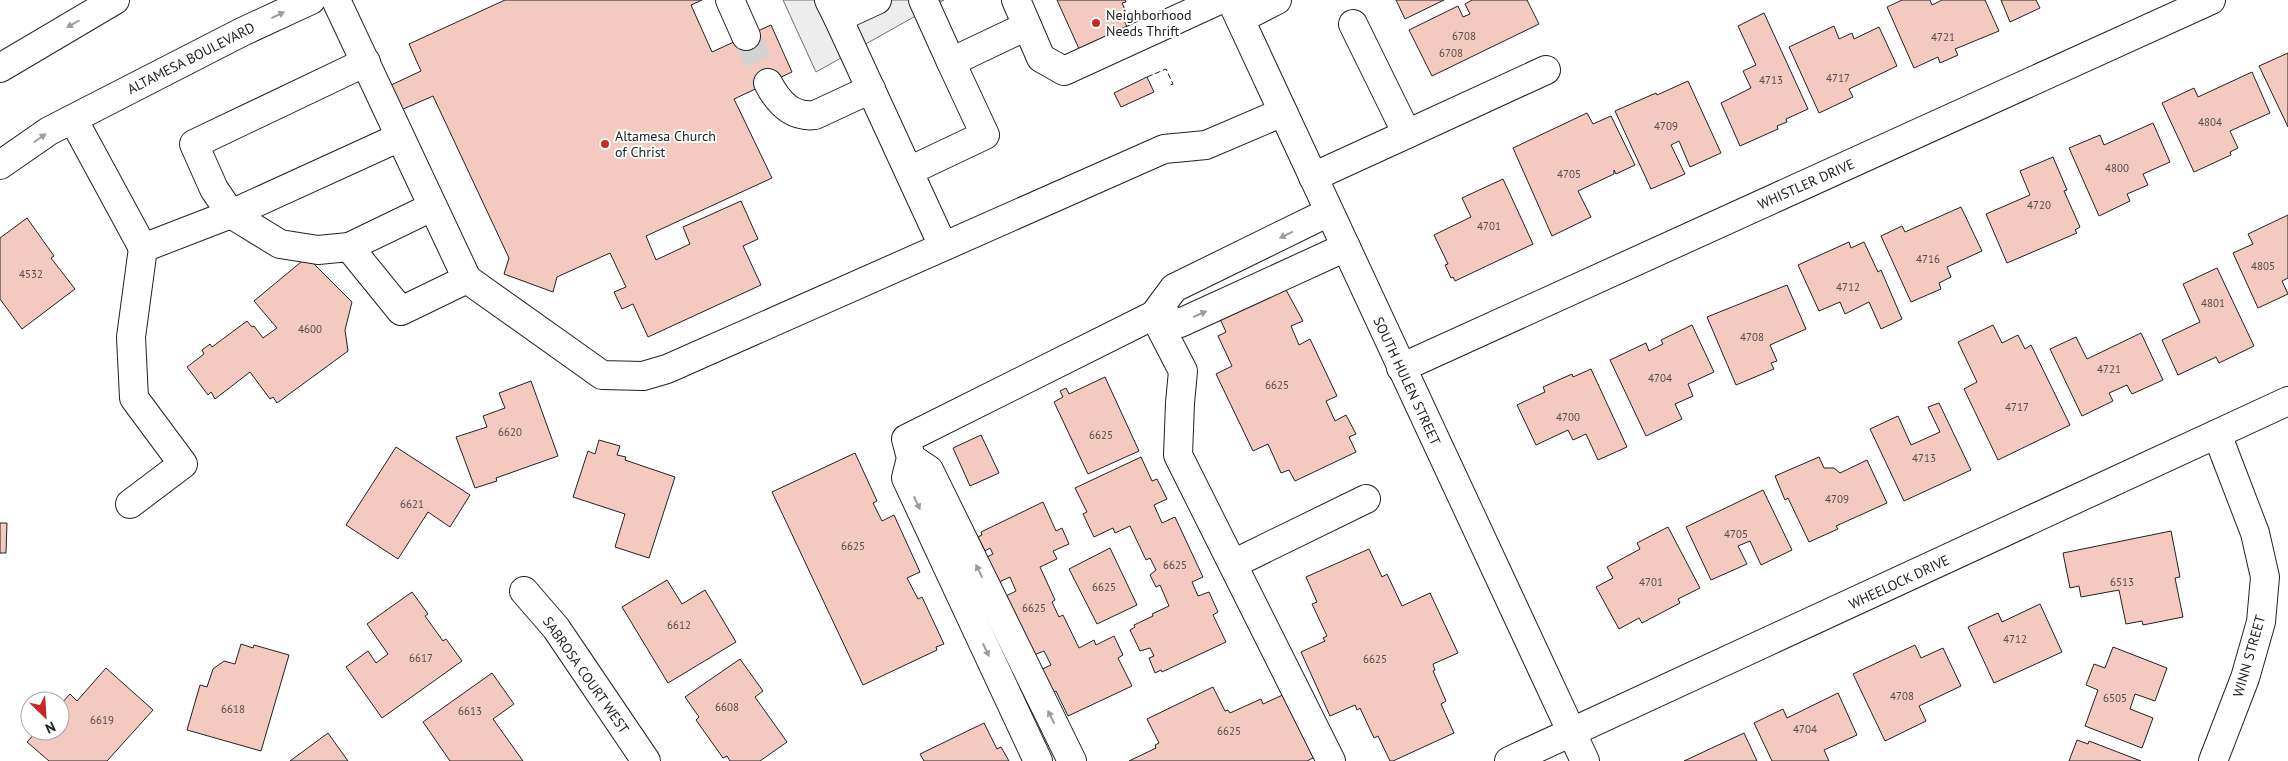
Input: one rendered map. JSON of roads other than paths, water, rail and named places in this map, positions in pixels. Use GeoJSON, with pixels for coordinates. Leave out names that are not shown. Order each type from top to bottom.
{"type":"FeatureCollection","features":[{"type":"Feature","properties":{"kind":"street"},"geometry":{"type":"LineString","coordinates":[[0,68],[115,0]]}},
{"type":"Feature","properties":{"kind":"street","name":"ALTAMESA BOULEVARD"},"geometry":{"type":"LineString","coordinates":[[0,165],[49,131],[242,32],[311,0]]}},
{"type":"Feature","properties":{"kind":"street"},"geometry":{"type":"LineString","coordinates":[[336,0],[467,279],[602,375],[643,376],[667,369],[1164,149],[1206,146],[1283,112]]}},
{"type":"Feature","properties":{"kind":"street"},"geometry":{"type":"LineString","coordinates":[[730,0],[746,36]]}},
{"type":"Feature","properties":{"kind":"street"},"geometry":{"type":"LineString","coordinates":[[877,0],[834,9],[944,246]]}},
{"type":"Feature","properties":{"kind":"street"},"geometry":{"type":"LineString","coordinates":[[909,171],[985,135],[923,0]]}},
{"type":"Feature","properties":{"kind":"street"},"geometry":{"type":"LineString","coordinates":[[1016,0],[1042,58],[1064,71],[1173,9],[1220,0]]}},
{"type":"Feature","properties":{"kind":"street"},"geometry":{"type":"LineString","coordinates":[[1236,9],[1277,0]]}},
{"type":"Feature","properties":{"kind":"street","name":"WHISTLER DRIVE"},"geometry":{"type":"LineString","coordinates":[[1401,368],[2212,0]]}},
{"type":"Feature","properties":{"kind":"street","name":"SOUTH HULEN STREET"},"geometry":{"type":"LineString","coordinates":[[1236,9],[1585,761]]}},
{"type":"Feature","properties":{"kind":"street"},"geometry":{"type":"LineString","coordinates":[[1353,24],[1407,134]]}},
{"type":"Feature","properties":{"kind":"street"},"geometry":{"type":"LineString","coordinates":[[951,62],[1027,26]]}},
{"type":"Feature","properties":{"kind":"street"},"geometry":{"type":"LineString","coordinates":[[366,62],[194,144],[214,189],[231,214],[280,244],[318,250],[349,247],[432,207]]}},
{"type":"Feature","properties":{"kind":"street"},"geometry":{"type":"LineString","coordinates":[[1313,177],[1546,70]]}},
{"type":"Feature","properties":{"kind":"street"},"geometry":{"type":"LineString","coordinates":[[768,83],[773,93],[787,109],[805,116],[815,115],[871,89]]}},
{"type":"Feature","properties":{"kind":"street"},"geometry":{"type":"LineString","coordinates":[[73,119],[143,248],[131,337],[134,398],[183,464],[130,504]]}},
{"type":"Feature","properties":{"kind":"street"},"geometry":{"type":"LineString","coordinates":[[143,248],[231,214],[400,137]]}},
{"type":"Feature","properties":{"kind":"street"},"geometry":{"type":"LineString","coordinates":[[1038,761],[906,478],[911,458],[906,439],[1154,315],[1174,288],[1329,212]]}},
{"type":"Feature","properties":{"kind":"street"},"geometry":{"type":"LineString","coordinates":[[349,247],[401,311],[467,279]]}},
{"type":"Feature","properties":{"kind":"street"},"geometry":{"type":"LineString","coordinates":[[1154,315],[1180,323],[1346,247]]}},
{"type":"Feature","properties":{"kind":"street"},"geometry":{"type":"LineString","coordinates":[[1154,315],[1183,371],[1178,455],[1331,761]]}},
{"type":"Feature","properties":{"kind":"street","name":"WHEELOCK DRIVE"},"geometry":{"type":"LineString","coordinates":[[1509,761],[2288,401]]}},
{"type":"Feature","properties":{"kind":"street","name":"WINN STREET"},"geometry":{"type":"LineString","coordinates":[[2213,761],[2245,678],[2261,622],[2265,577],[2255,533],[2217,434]]}},
{"type":"Feature","properties":{"kind":"street"},"geometry":{"type":"LineString","coordinates":[[911,458],[929,470],[1072,761]]}},
{"type":"Feature","properties":{"kind":"street"},"geometry":{"type":"LineString","coordinates":[[1233,564],[1366,499]]}},
{"type":"Feature","properties":{"kind":"street","name":"SABROSA COURT WEST"},"geometry":{"type":"LineString","coordinates":[[524,591],[556,628],[646,761]]}},
{"type":"Feature","properties":{"kind":"tunnel"},"geometry":{"type":"LineString","coordinates":[[746,36],[768,83]]}},
{"type":"Feature","properties":{"kind":"place","name":"Neighborhood Needs Thrift"},"geometry":{"type":"Point","coordinates":[1096,23]}},
{"type":"Feature","properties":{"kind":"place","name":"Altamesa Church of Christ"},"geometry":{"type":"Point","coordinates":[605,144]}}]}
